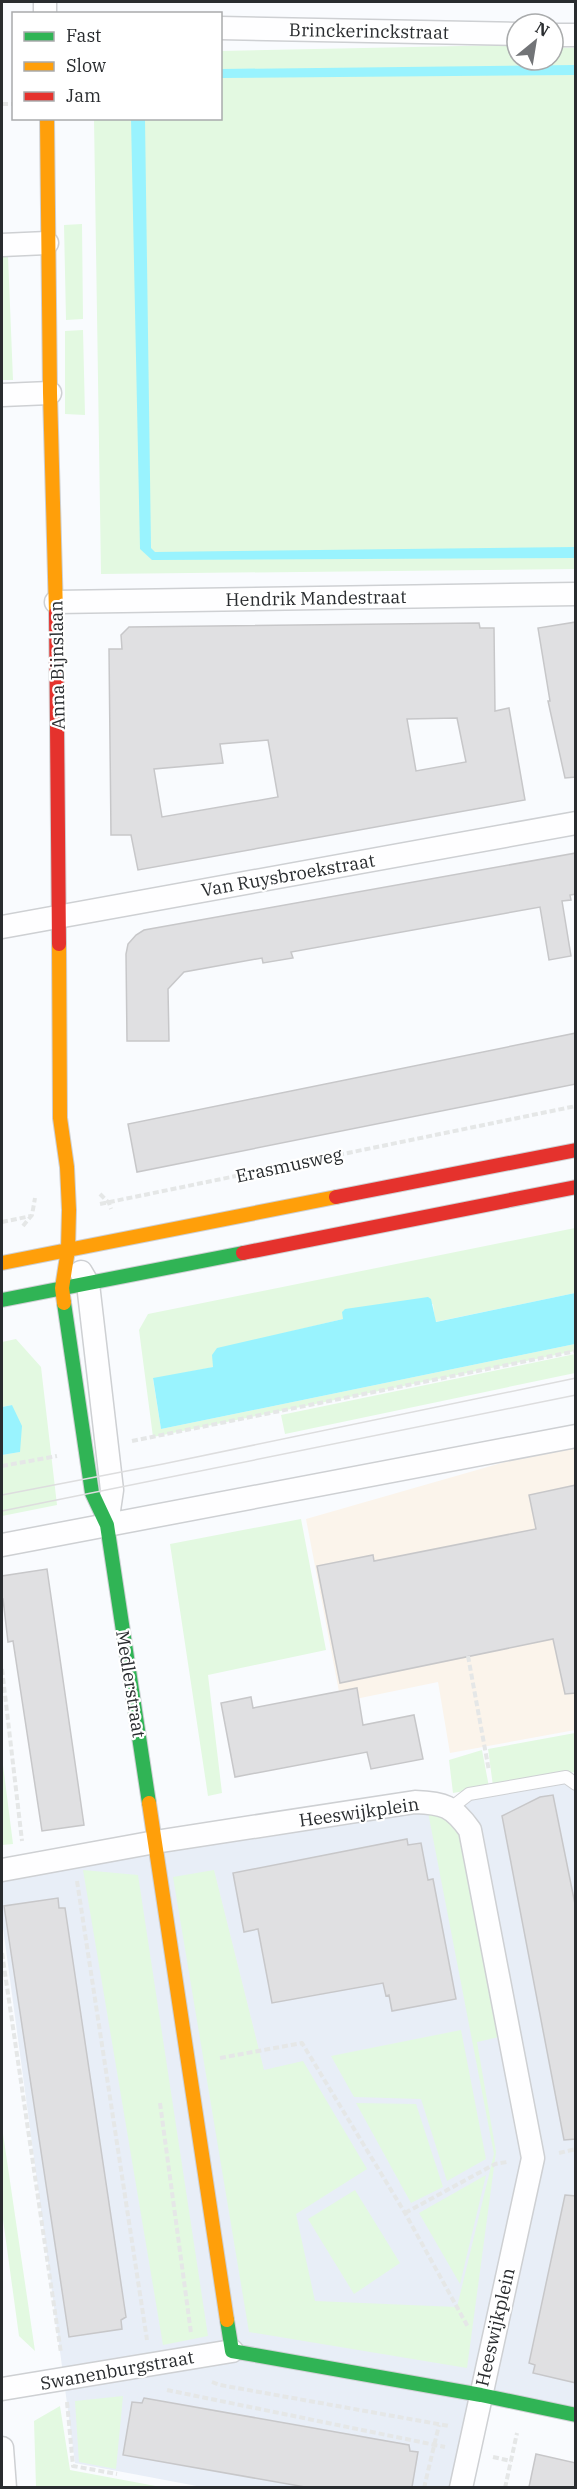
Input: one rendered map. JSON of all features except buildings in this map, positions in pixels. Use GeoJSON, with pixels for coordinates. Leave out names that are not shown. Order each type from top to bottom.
{"type":"FeatureCollection","features":[{"type":"Feature","properties":{"kind":"street","name":"Brinckerinckstraat"},"geometry":{"type":"LineString","coordinates":[[222,28],[505,34]]}},
{"type":"Feature","properties":{"kind":"street","name":"Anna Bijnslaan"},"geometry":{"type":"LineString","coordinates":[[47,120],[47,243],[56,602],[60,1118],[67,1167],[68,1250]]}},
{"type":"Feature","properties":{"kind":"street"},"geometry":{"type":"LineString","coordinates":[[2,245],[47,243]]}},
{"type":"Feature","properties":{"kind":"street"},"geometry":{"type":"LineString","coordinates":[[2,394],[50,393]]}},
{"type":"Feature","properties":{"kind":"street","name":"Hendrik Mandestraat"},"geometry":{"type":"LineString","coordinates":[[56,602],[576,594]]}},
{"type":"Feature","properties":{"kind":"street","name":"Van Ruysbroekstraat"},"geometry":{"type":"LineString","coordinates":[[2,927],[576,823]]}},
{"type":"Feature","properties":{"kind":"street"},"geometry":{"type":"LineString","coordinates":[[2,1263],[576,1150]]}},
{"type":"Feature","properties":{"kind":"street"},"geometry":{"type":"LineString","coordinates":[[2,1300],[576,1187]]}},
{"type":"Feature","properties":{"kind":"street"},"geometry":{"type":"LineString","coordinates":[[68,1250],[88,1284]]}},
{"type":"Feature","properties":{"kind":"street","name":"Medlerstraat"},"geometry":{"type":"LineString","coordinates":[[68,1250],[62,1288],[96,1448],[112,1490],[106,1525],[155,1842]]}},
{"type":"Feature","properties":{"kind":"street","name":"Medlerstraat"},"geometry":{"type":"LineString","coordinates":[[88,1284],[96,1448]]}},
{"type":"Feature","properties":{"kind":"street"},"geometry":{"type":"LineString","coordinates":[[2,1545],[576,1436]]}},
{"type":"Feature","properties":{"kind":"street","name":"Heeswijkplein"},"geometry":{"type":"LineString","coordinates":[[2,1870],[155,1842],[415,1802],[439,1803],[452,1808],[470,1830],[532,2158],[481,2395],[232,2351]]}},
{"type":"Feature","properties":{"kind":"street"},"geometry":{"type":"LineString","coordinates":[[155,1842],[232,2351]]}},
{"type":"Feature","properties":{"kind":"street","name":"Swanenburgstraat"},"geometry":{"type":"LineString","coordinates":[[2,2389],[232,2351]]}},
{"type":"Feature","properties":{"kind":"street"},"geometry":{"type":"LineString","coordinates":[[461,2487],[481,2395],[576,2415]]}},
{"type":"Feature","properties":{"kind":"street"},"geometry":{"type":"LineString","coordinates":[[2,2448],[5,2487]]}},
{"type":"Feature","properties":{"kind":"lane"},"geometry":{"type":"LineString","coordinates":[[452,1808],[469,1794],[492,1789],[566,1777],[576,1784]]}},
{"type":"Feature","properties":{"kind":"path","name":"Erasmusweg"},"geometry":{"type":"LineString","coordinates":[[2,1222],[576,1106]]}},
{"type":"Feature","properties":{"kind":"path"},"geometry":{"type":"LineString","coordinates":[[2,1466],[576,1351]]}},
{"type":"Feature","properties":{"kind":"path"},"geometry":{"type":"LineString","coordinates":[[468,1656],[492,1789]]}},
{"type":"Feature","properties":{"kind":"path"},"geometry":{"type":"LineString","coordinates":[[2,1669],[25,1866]]}},
{"type":"Feature","properties":{"kind":"path"},"geometry":{"type":"LineString","coordinates":[[2,1953],[64,2379],[73,2466],[117,2474]]}},
{"type":"Feature","properties":{"kind":"path"},"geometry":{"type":"LineString","coordinates":[[189,2064],[302,2043],[405,2213],[473,2336],[492,2345]]}},
{"type":"Feature","properties":{"kind":"path"},"geometry":{"type":"LineString","coordinates":[[405,2213],[495,2164],[576,2149]]}},
{"type":"Feature","properties":{"kind":"path"},"geometry":{"type":"LineString","coordinates":[[424,2487],[446,2389]]}},
{"type":"Feature","properties":{"kind":"path"},"geometry":{"type":"LineString","coordinates":[[505,2487],[523,2404]]}},
{"type":"Feature","properties":{"kind":"shaded area"},"geometry":{"type":"Polygon","coordinates":[[[575,1442],[575,1730],[450,1753],[438,1682],[341,1702],[306,1519],[575,1442]]]}},
{"type":"Feature","properties":{"kind":"shaded area"},"geometry":{"type":"Polygon","coordinates":[[[575,1778],[575,2412],[485,2394],[462,2487],[202,2487],[75,2463],[2,1920],[2,1876],[575,1778]]]}},
{"type":"Feature","properties":{"kind":"green space"},"geometry":{"type":"Polygon","coordinates":[[[505,45],[505,72],[565,72],[565,48],[575,48],[575,569],[101,574],[94,120],[222,120],[222,51],[505,45]]]}},
{"type":"Feature","properties":{"kind":"green space"},"geometry":{"type":"Polygon","coordinates":[[[82,224],[83,319],[66,320],[64,225],[82,224]]]}},
{"type":"Feature","properties":{"kind":"green space"},"geometry":{"type":"Polygon","coordinates":[[[2,256],[8,256],[13,380],[2,380],[2,256]]]}},
{"type":"Feature","properties":{"kind":"green space"},"geometry":{"type":"Polygon","coordinates":[[[83,330],[85,415],[65,414],[65,331],[83,330]]]}},
{"type":"Feature","properties":{"kind":"green space"},"geometry":{"type":"Polygon","coordinates":[[[575,1228],[575,1293],[435,1322],[433,1304],[343,1319],[217,1349],[214,1367],[153,1379],[161,1429],[575,1344],[575,1351],[153,1437],[139,1330],[148,1314],[575,1228]]]}},
{"type":"Feature","properties":{"kind":"green space"},"geometry":{"type":"Polygon","coordinates":[[[16,1339],[41,1367],[57,1505],[2,1516],[2,1455],[20,1452],[12,1405],[2,1407],[2,1342],[16,1339]]]}},
{"type":"Feature","properties":{"kind":"green space"},"geometry":{"type":"Polygon","coordinates":[[[575,1354],[575,1373],[285,1434],[281,1415],[575,1354]]]}},
{"type":"Feature","properties":{"kind":"green space"},"geometry":{"type":"Polygon","coordinates":[[[301,1519],[326,1650],[208,1675],[222,1793],[208,1796],[170,1544],[301,1519]]]}},
{"type":"Feature","properties":{"kind":"green space"},"geometry":{"type":"Polygon","coordinates":[[[575,1733],[575,1772],[493,1786],[488,1749],[575,1733]]]}},
{"type":"Feature","properties":{"kind":"green space"},"geometry":{"type":"Polygon","coordinates":[[[482,1750],[489,1787],[453,1793],[449,1760],[482,1750]]]}},
{"type":"Feature","properties":{"kind":"green space"},"geometry":{"type":"Polygon","coordinates":[[[2,1757],[13,1844],[2,1845],[2,1757]]]}},
{"type":"Feature","properties":{"kind":"green space"},"geometry":{"type":"Polygon","coordinates":[[[427,1807],[457,1808],[499,2037],[477,2042],[496,2152],[467,2368],[249,2332],[173,1877],[214,1870],[264,2070],[303,2061],[367,2169],[296,2214],[315,2301],[457,2307],[494,2154],[427,1807]]]}},
{"type":"Feature","properties":{"kind":"green space"},"geometry":{"type":"Polygon","coordinates":[[[83,1870],[138,1875],[208,2336],[163,2345],[83,1870]]]}},
{"type":"Feature","properties":{"kind":"green space"},"geometry":{"type":"Polygon","coordinates":[[[461,2030],[486,2159],[447,2181],[421,2099],[354,2097],[331,2056],[461,2030]]]}},
{"type":"Feature","properties":{"kind":"green space"},"geometry":{"type":"Polygon","coordinates":[[[356,2103],[416,2104],[443,2187],[411,2203],[356,2103]]]}},
{"type":"Feature","properties":{"kind":"green space"},"geometry":{"type":"Polygon","coordinates":[[[2,2127],[35,2351],[19,2336],[2,2212],[2,2127]]]}},
{"type":"Feature","properties":{"kind":"green space"},"geometry":{"type":"Polygon","coordinates":[[[486,2175],[460,2284],[419,2213],[486,2175]]]}},
{"type":"Feature","properties":{"kind":"green space"},"geometry":{"type":"Polygon","coordinates":[[[355,2190],[400,2263],[354,2294],[308,2219],[355,2190]]]}},
{"type":"Feature","properties":{"kind":"green space"},"geometry":{"type":"Polygon","coordinates":[[[123,2396],[116,2469],[79,2462],[75,2401],[123,2396]]]}},
{"type":"Feature","properties":{"kind":"green space"},"geometry":{"type":"Polygon","coordinates":[[[60,2406],[70,2470],[161,2487],[36,2487],[34,2421],[60,2406]]]}},
{"type":"Feature","properties":{"kind":"water"},"geometry":{"type":"Polygon","coordinates":[[[565,65],[575,65],[575,75],[222,78],[222,69],[505,66],[505,72],[565,72],[565,65]]]}},
{"type":"Feature","properties":{"kind":"water"},"geometry":{"type":"Polygon","coordinates":[[[131,120],[145,120],[151,548],[155,552],[575,547],[575,558],[152,560],[140,549],[131,120]]]}},
{"type":"Feature","properties":{"kind":"water"},"geometry":{"type":"Polygon","coordinates":[[[575,1293],[575,1344],[161,1429],[153,1378],[213,1367],[212,1355],[217,1348],[343,1319],[342,1312],[345,1309],[428,1297],[431,1299],[436,1322],[575,1293]]]}},
{"type":"Feature","properties":{"kind":"water"},"geometry":{"type":"Polygon","coordinates":[[[12,1405],[22,1426],[20,1452],[2,1455],[2,1407],[12,1405]]]}},
{"type":"Feature","properties":{"kind":"tram line"},"geometry":{"type":"LineString","coordinates":[[2,1495],[576,1378]]}},
{"type":"Feature","properties":{"kind":"tram line"},"geometry":{"type":"LineString","coordinates":[[2,1511],[576,1395]]}},
{"type":"Feature","properties":{"kind":"traffic: fast"},"geometry":{"type":"LineString","coordinates":[[2,1300],[243,1253]]}},
{"type":"Feature","properties":{"kind":"traffic: fast"},"geometry":{"type":"LineString","coordinates":[[64,1303],[92,1493],[107,1525],[149,1803]]}},
{"type":"Feature","properties":{"kind":"traffic: fast"},"geometry":{"type":"LineString","coordinates":[[227,2320],[232,2351],[481,2395],[576,2415]]}},
{"type":"Feature","properties":{"kind":"traffic: slow"},"geometry":{"type":"LineString","coordinates":[[47,120],[50,393],[56,613]]}},
{"type":"Feature","properties":{"kind":"traffic: slow"},"geometry":{"type":"LineString","coordinates":[[59,944],[60,1118],[67,1167],[69,1210],[68,1250],[62,1288],[64,1303]]}},
{"type":"Feature","properties":{"kind":"traffic: slow"},"geometry":{"type":"LineString","coordinates":[[2,1263],[336,1197]]}},
{"type":"Feature","properties":{"kind":"traffic: slow"},"geometry":{"type":"LineString","coordinates":[[149,1803],[227,2320]]}},
{"type":"Feature","properties":{"kind":"traffic: jam"},"geometry":{"type":"LineString","coordinates":[[56,613],[59,944]]}},
{"type":"Feature","properties":{"kind":"traffic: jam"},"geometry":{"type":"LineString","coordinates":[[336,1197],[576,1150]]}},
{"type":"Feature","properties":{"kind":"traffic: jam"},"geometry":{"type":"LineString","coordinates":[[243,1253],[576,1187]]}}]}
